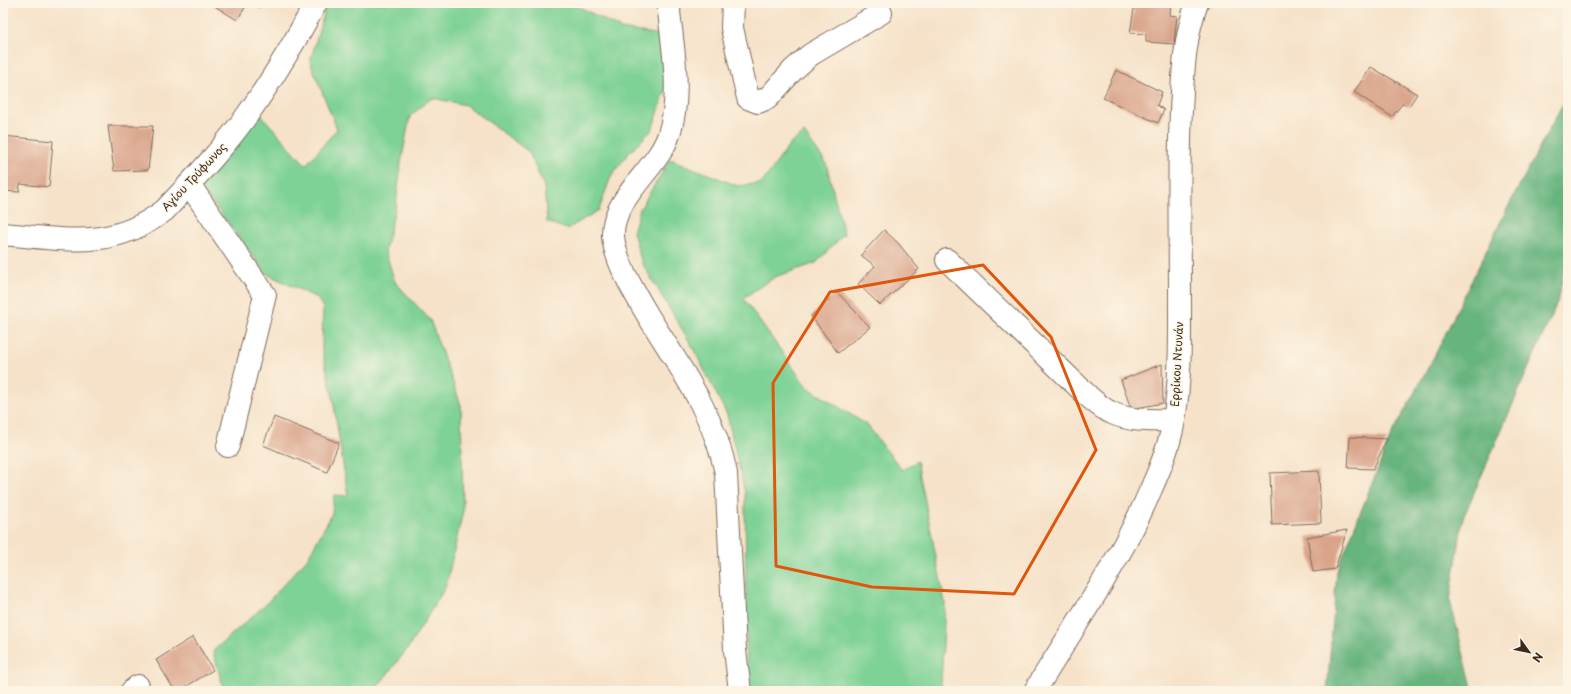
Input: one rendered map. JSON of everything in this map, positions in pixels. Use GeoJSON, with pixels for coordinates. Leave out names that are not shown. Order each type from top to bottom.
{"type":"FeatureCollection","features":[{"type":"Feature","properties":{"kind":"street","name":"Αγίου Τρύφωνος"},"geometry":{"type":"LineString","coordinates":[[3,234],[71,240],[98,239],[116,235],[140,226],[157,216],[165,210],[219,152],[258,100],[279,68],[316,3]]}},
{"type":"Feature","properties":{"kind":"street"},"geometry":{"type":"LineString","coordinates":[[670,3],[669,11],[676,97],[673,120],[669,136],[662,149],[625,201],[615,223],[613,237],[617,251],[632,287],[693,388],[722,451],[726,473],[735,650],[740,691]]}},
{"type":"Feature","properties":{"kind":"street"},"geometry":{"type":"LineString","coordinates":[[733,3],[732,28],[748,98],[758,102],[768,98],[793,70],[810,55],[881,13]]}},
{"type":"Feature","properties":{"kind":"street","name":"Ερρίκου Ντυνάν"},"geometry":{"type":"LineString","coordinates":[[1035,691],[1113,566],[1134,527],[1168,448],[1174,420],[1180,352],[1181,126],[1184,72],[1187,35],[1197,3]]}},
{"type":"Feature","properties":{"kind":"street"},"geometry":{"type":"LineString","coordinates":[[189,184],[265,295],[228,446]]}},
{"type":"Feature","properties":{"kind":"street"},"geometry":{"type":"LineString","coordinates":[[947,260],[1101,407],[1112,414],[1124,417],[1174,420]]}},
{"type":"Feature","properties":{"kind":"highlighted area"},"geometry":{"type":"Polygon","coordinates":[[[983,265],[1051,337],[1096,450],[1014,594],[872,587],[776,566],[773,383],[830,292],[983,265]]]}},
{"type":"Feature","properties":{"kind":"green space"},"geometry":{"type":"Polygon","coordinates":[[[327,3],[572,3],[621,29],[662,35],[667,86],[652,130],[628,154],[611,176],[599,210],[567,229],[547,222],[544,186],[529,152],[466,105],[432,98],[410,116],[401,163],[396,205],[385,251],[395,282],[430,320],[461,405],[463,511],[446,586],[408,648],[374,691],[224,691],[213,651],[265,605],[307,559],[332,514],[334,495],[348,496],[332,393],[322,350],[323,308],[317,298],[267,274],[198,184],[260,114],[306,165],[337,129],[310,62],[327,3]]]}},
{"type":"Feature","properties":{"kind":"green space"},"geometry":{"type":"Polygon","coordinates":[[[1568,94],[1568,254],[1557,303],[1463,518],[1450,601],[1473,691],[1327,691],[1337,571],[1391,436],[1436,353],[1507,209],[1568,94]]]}},
{"type":"Feature","properties":{"kind":"green space"},"geometry":{"type":"Polygon","coordinates":[[[804,133],[826,163],[844,234],[816,263],[775,277],[743,298],[807,387],[867,425],[902,470],[917,461],[945,603],[941,685],[938,691],[747,691],[745,493],[727,415],[691,344],[642,263],[633,232],[640,209],[670,159],[738,186],[762,183],[791,143],[804,133]]]}},
{"type":"Feature","properties":{"kind":"building"},"geometry":{"type":"Polygon","coordinates":[[[210,3],[248,3],[237,20],[210,3]]]}},
{"type":"Feature","properties":{"kind":"building"},"geometry":{"type":"Polygon","coordinates":[[[252,3],[263,3],[260,8],[252,3]]]}},
{"type":"Feature","properties":{"kind":"building"},"geometry":{"type":"Polygon","coordinates":[[[1135,3],[1171,3],[1170,15],[1177,16],[1174,44],[1146,42],[1146,34],[1130,33],[1135,3]]]}},
{"type":"Feature","properties":{"kind":"building"},"geometry":{"type":"Polygon","coordinates":[[[1371,67],[1417,94],[1409,106],[1402,104],[1392,117],[1354,92],[1371,67]]]}},
{"type":"Feature","properties":{"kind":"building"},"geometry":{"type":"Polygon","coordinates":[[[1116,70],[1162,92],[1157,105],[1164,110],[1158,123],[1103,98],[1116,70]]]}},
{"type":"Feature","properties":{"kind":"building"},"geometry":{"type":"Polygon","coordinates":[[[108,126],[153,126],[148,170],[114,171],[108,126]]]}},
{"type":"Feature","properties":{"kind":"building"},"geometry":{"type":"Polygon","coordinates":[[[3,136],[53,141],[49,187],[20,184],[19,192],[3,191],[3,136]]]}},
{"type":"Feature","properties":{"kind":"building"},"geometry":{"type":"Polygon","coordinates":[[[884,230],[898,243],[919,269],[880,305],[858,284],[875,266],[861,255],[884,230]]]}},
{"type":"Feature","properties":{"kind":"building"},"geometry":{"type":"Polygon","coordinates":[[[837,292],[870,327],[838,353],[811,316],[837,292]]]}},
{"type":"Feature","properties":{"kind":"building"},"geometry":{"type":"Polygon","coordinates":[[[1162,364],[1163,403],[1131,409],[1121,380],[1162,364]]]}},
{"type":"Feature","properties":{"kind":"building"},"geometry":{"type":"Polygon","coordinates":[[[274,417],[339,443],[327,472],[263,445],[274,417]]]}},
{"type":"Feature","properties":{"kind":"building"},"geometry":{"type":"Polygon","coordinates":[[[1350,437],[1387,439],[1373,469],[1348,468],[1350,437]]]}},
{"type":"Feature","properties":{"kind":"building"},"geometry":{"type":"Polygon","coordinates":[[[1319,471],[1321,523],[1272,525],[1270,473],[1319,471]]]}},
{"type":"Feature","properties":{"kind":"building"},"geometry":{"type":"Polygon","coordinates":[[[1347,530],[1335,569],[1313,572],[1307,537],[1347,530]]]}},
{"type":"Feature","properties":{"kind":"building"},"geometry":{"type":"Polygon","coordinates":[[[193,637],[213,670],[179,691],[175,691],[156,660],[193,637]]]}}]}
